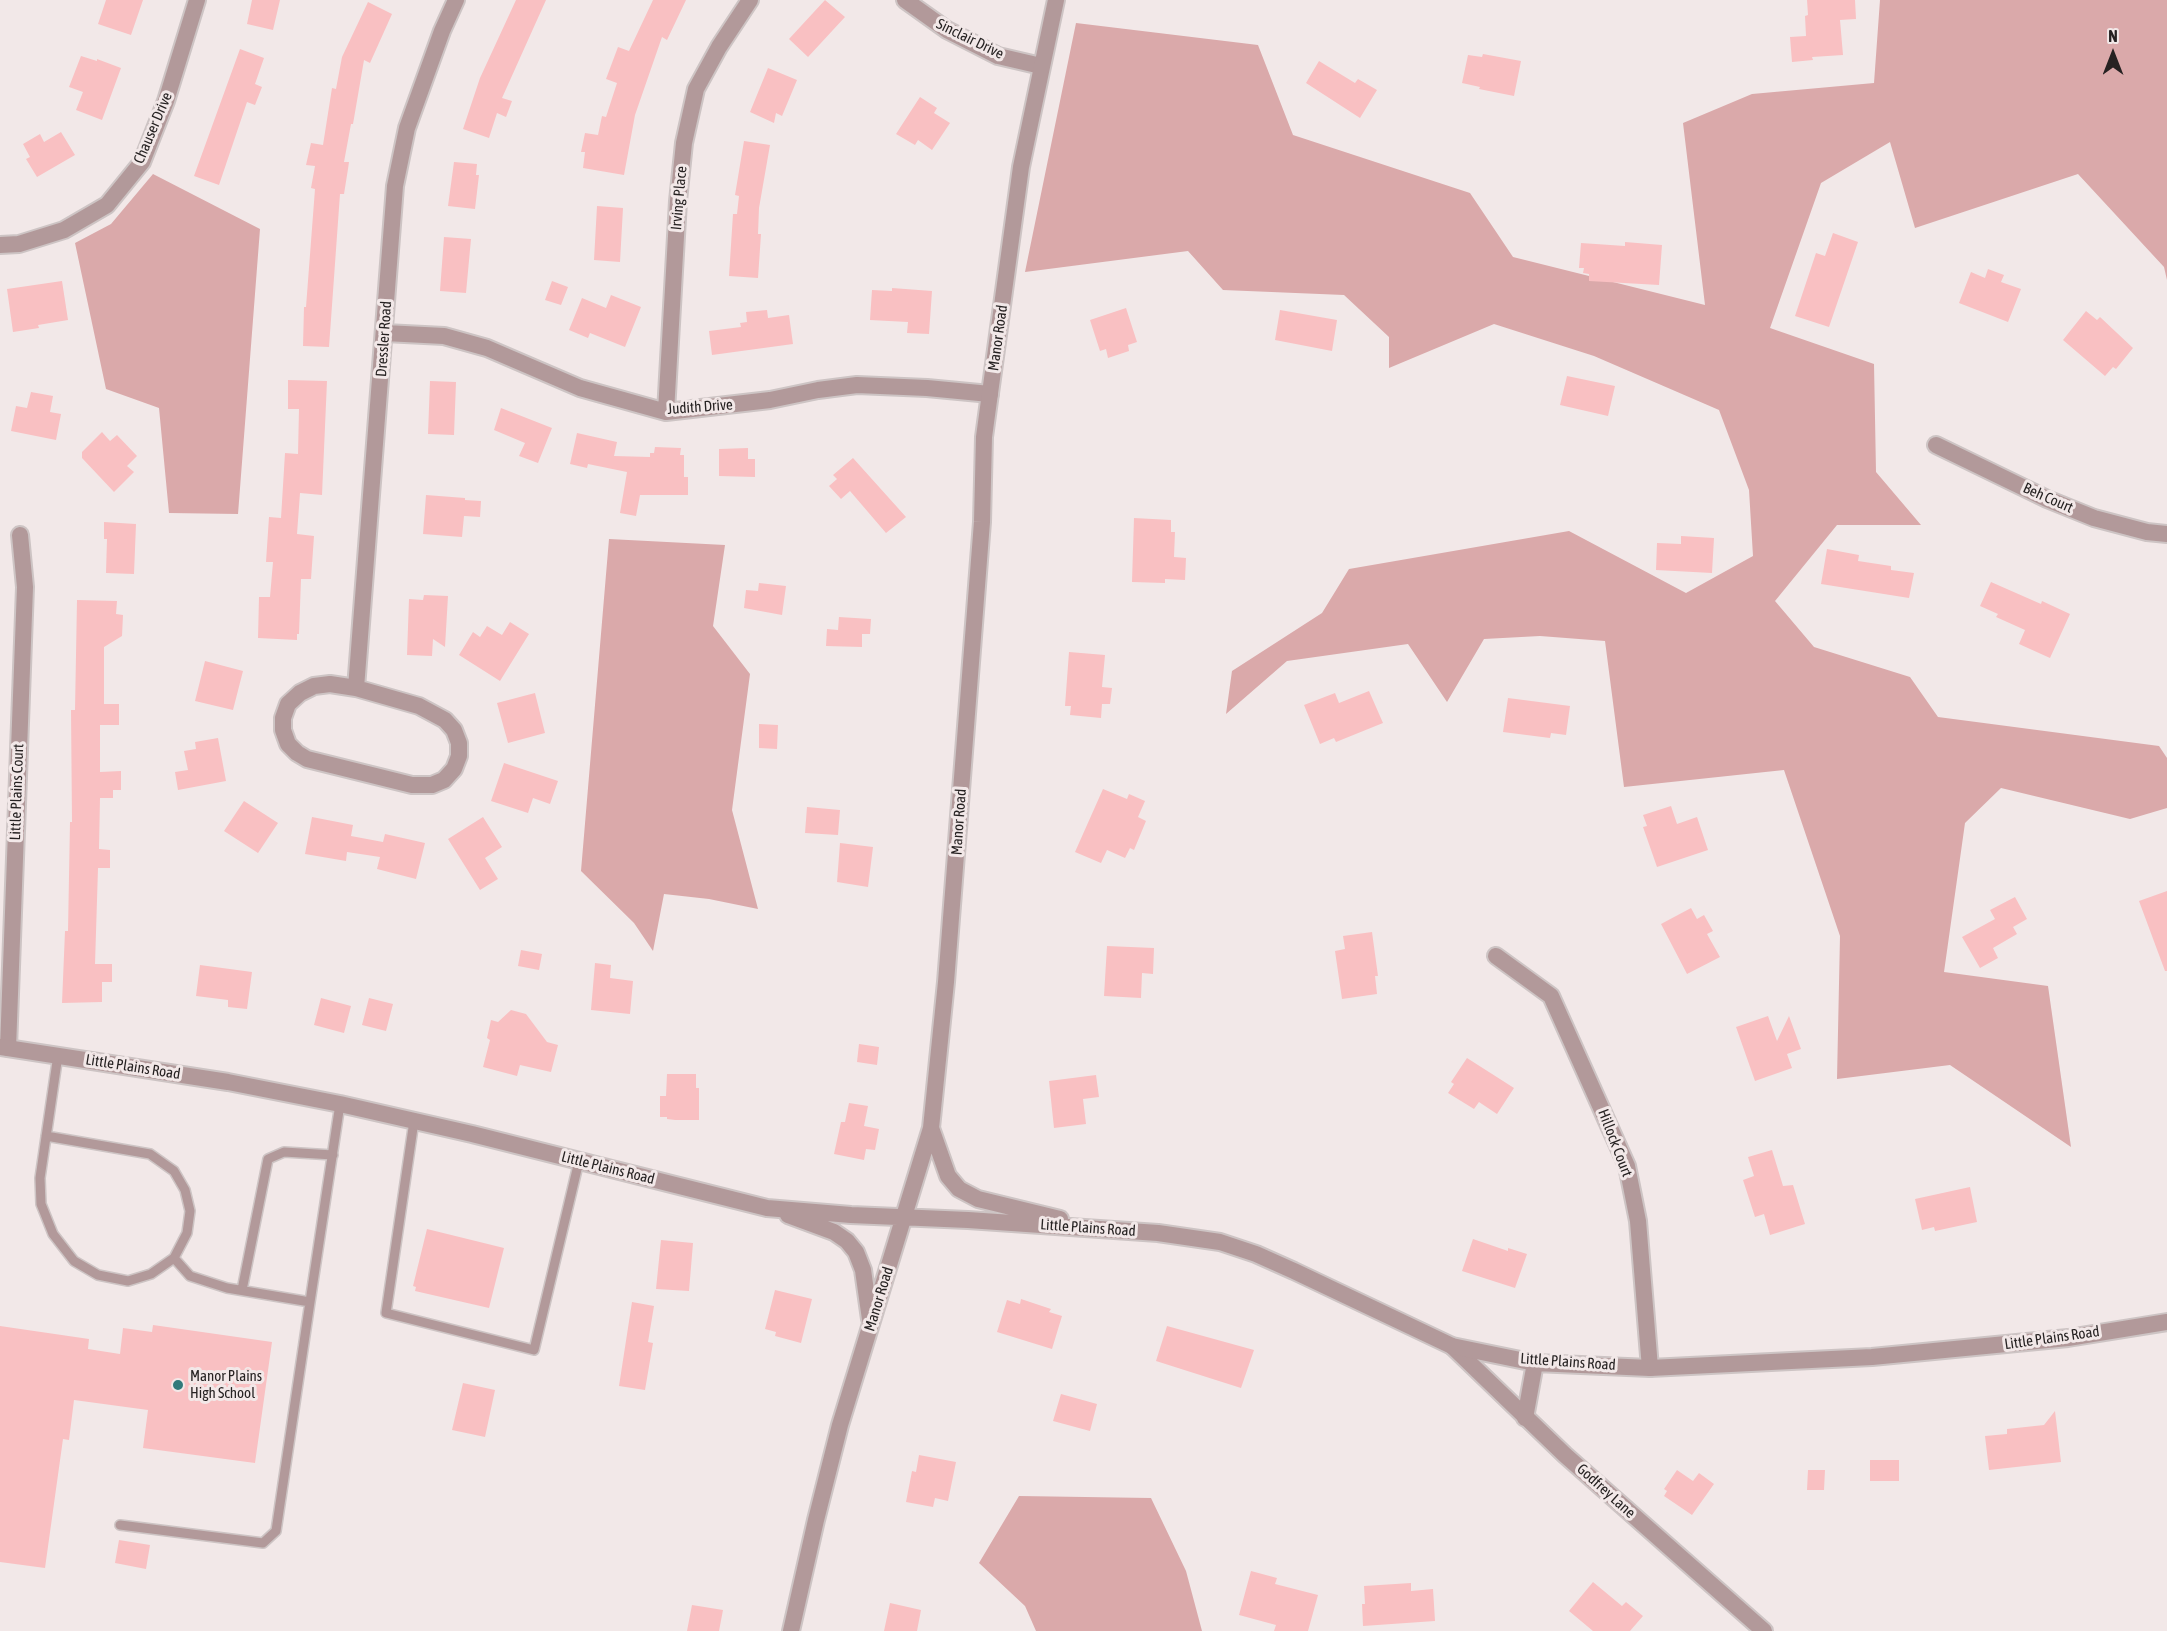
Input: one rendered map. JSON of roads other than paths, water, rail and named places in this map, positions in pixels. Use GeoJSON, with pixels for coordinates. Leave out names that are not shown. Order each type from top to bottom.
{"type":"FeatureCollection","features":[{"type":"Feature","properties":{"kind":"street","name":"Chauser Drive"},"geometry":{"type":"LineString","coordinates":[[0,245],[19,244],[64,230],[107,205],[142,162],[166,101],[197,0]]}},
{"type":"Feature","properties":{"kind":"street","name":"Dressler Road"},"geometry":{"type":"LineString","coordinates":[[356,688],[385,333],[394,186],[404,140],[442,31],[456,0]]}},
{"type":"Feature","properties":{"kind":"street","name":"Irving Place"},"geometry":{"type":"LineString","coordinates":[[666,412],[678,201],[684,143],[696,89],[719,47],[750,0]]}},
{"type":"Feature","properties":{"kind":"street","name":"Sinclair Drive"},"geometry":{"type":"LineString","coordinates":[[905,0],[947,30],[998,56],[1041,66]]}},
{"type":"Feature","properties":{"kind":"street","name":"Manor Road"},"geometry":{"type":"LineString","coordinates":[[791,1631],[840,1425],[931,1128],[946,982],[982,522],[984,437],[1021,167],[1056,0]]}},
{"type":"Feature","properties":{"kind":"street","name":"Judith Drive"},"geometry":{"type":"LineString","coordinates":[[385,333],[444,336],[487,348],[580,388],[666,412],[771,400],[818,390],[857,386],[927,388],[990,394]]}},
{"type":"Feature","properties":{"kind":"street","name":"Beh Court"},"geometry":{"type":"LineString","coordinates":[[1935,445],[2047,499],[2094,518],[2147,532],[2167,534]]}},
{"type":"Feature","properties":{"kind":"street","name":"Little Plains Court"},"geometry":{"type":"LineString","coordinates":[[4,1048],[24,587],[20,535]]}},
{"type":"Feature","properties":{"kind":"street"},"geometry":{"type":"LineString","coordinates":[[330,684],[356,688],[419,706],[445,720],[454,729],[459,743],[459,756],[454,769],[444,780],[432,785],[411,785],[307,759],[288,744],[282,729],[282,718],[288,704],[300,693],[314,686],[330,684]]}},
{"type":"Feature","properties":{"kind":"street","name":"Hillock Court"},"geometry":{"type":"LineString","coordinates":[[1496,956],[1551,996],[1627,1166],[1638,1221],[1650,1368]]}},
{"type":"Feature","properties":{"kind":"street","name":"Little Plains Road"},"geometry":{"type":"LineString","coordinates":[[4,1048],[228,1082],[340,1104],[767,1208],[1158,1233],[1221,1242],[1294,1271],[1452,1346],[1535,1363],[1650,1368],[1861,1358],[2068,1338],[2167,1322]]}},
{"type":"Feature","properties":{"kind":"street"},"geometry":{"type":"LineString","coordinates":[[931,1128],[948,1176],[959,1189],[978,1199],[1095,1229]]}},
{"type":"Feature","properties":{"kind":"street"},"geometry":{"type":"LineString","coordinates":[[767,1208],[834,1232],[847,1241],[856,1252],[863,1270],[871,1325]]}},
{"type":"Feature","properties":{"kind":"street","name":"Godfrey Lane"},"geometry":{"type":"LineString","coordinates":[[1452,1346],[1525,1418],[1764,1631]]}},
{"type":"Feature","properties":{"kind":"street"},"geometry":{"type":"LineString","coordinates":[[1525,1418],[1535,1363]]}},
{"type":"Feature","properties":{"kind":"lane"},"geometry":{"type":"LineString","coordinates":[[46,1136],[150,1154],[174,1171],[185,1190],[190,1211],[187,1233],[174,1258],[151,1274],[128,1281],[98,1275],[74,1261],[52,1234],[42,1204],[40,1178],[46,1136],[58,1055]]}},
{"type":"Feature","properties":{"kind":"lane"},"geometry":{"type":"LineString","coordinates":[[120,1525],[263,1544],[276,1531],[340,1104]]}},
{"type":"Feature","properties":{"kind":"lane"},"geometry":{"type":"LineString","coordinates":[[414,1121],[386,1313],[534,1350],[579,1161]]}},
{"type":"Feature","properties":{"kind":"lane"},"geometry":{"type":"LineString","coordinates":[[242,1290],[268,1159],[284,1152],[333,1155]]}},
{"type":"Feature","properties":{"kind":"lane"},"geometry":{"type":"LineString","coordinates":[[174,1258],[190,1276],[242,1290],[310,1302]]}},
{"type":"Feature","properties":{"kind":"place","name":"Manor Plains High School"},"geometry":{"type":"Point","coordinates":[178,1385]}}]}
